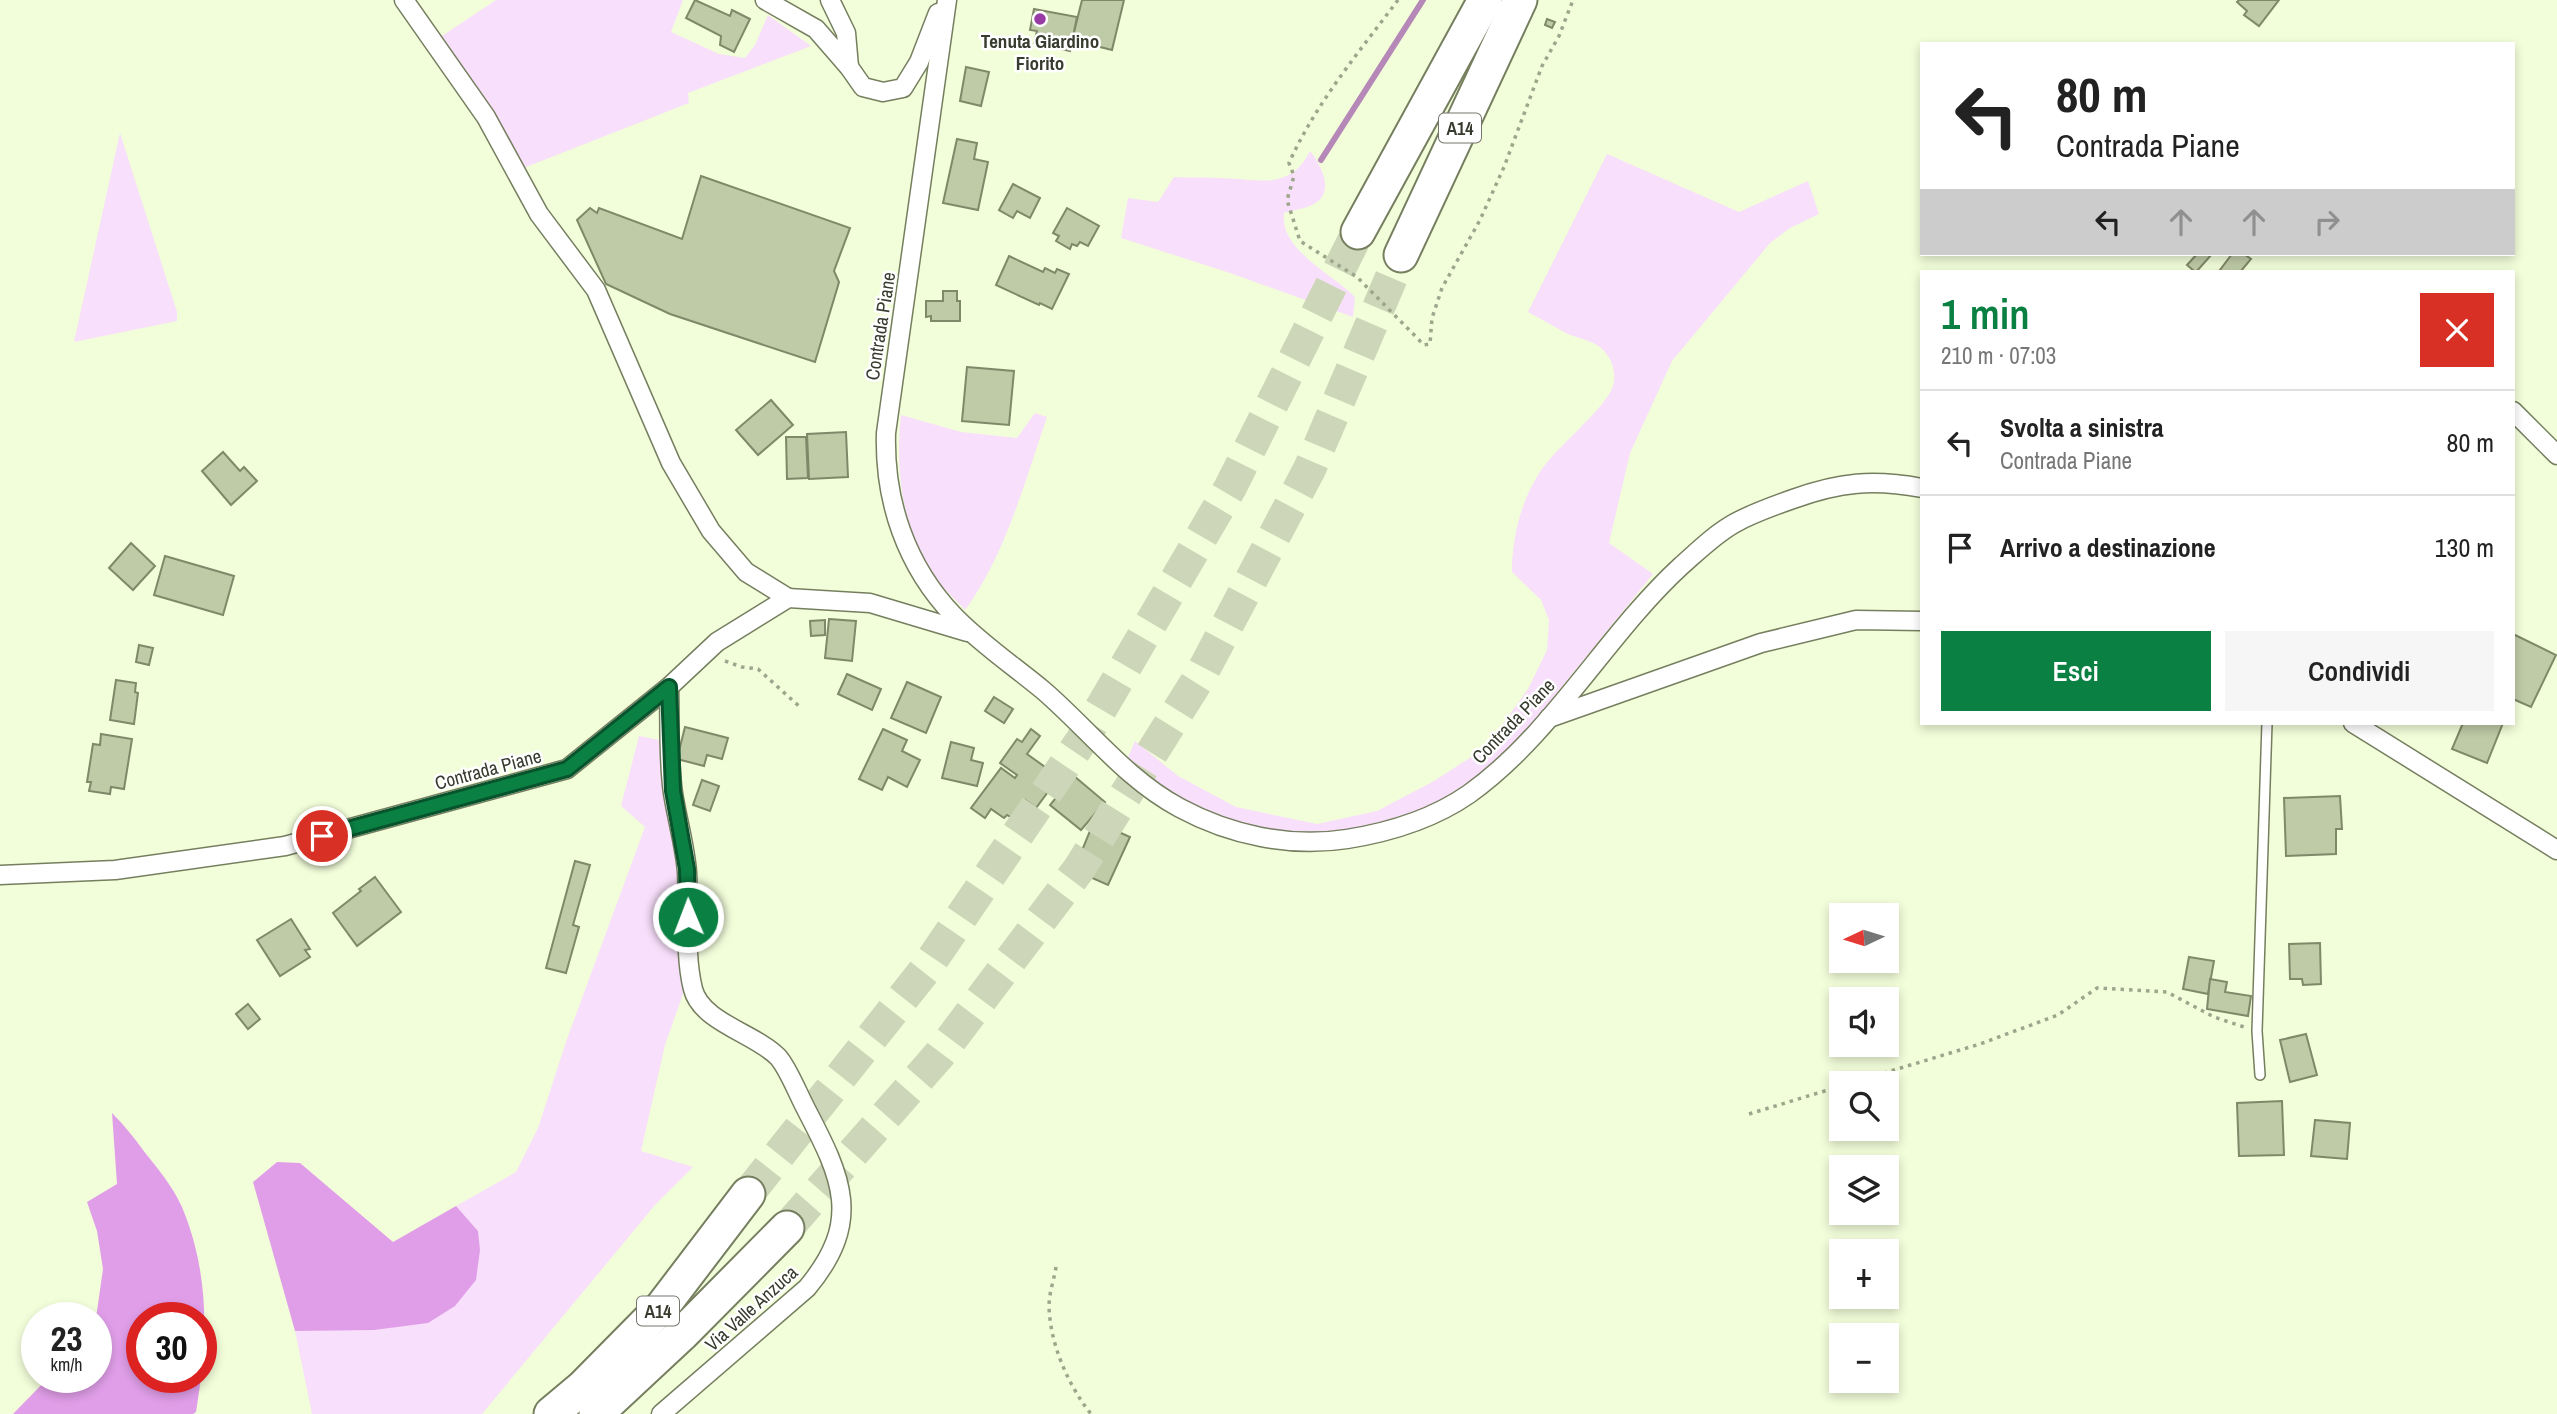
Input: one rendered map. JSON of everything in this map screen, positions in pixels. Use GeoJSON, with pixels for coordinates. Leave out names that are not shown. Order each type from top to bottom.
{"type":"FeatureCollection","features":[{"type":"Feature","properties":{"kind":"highway","name":"A14"},"geometry":{"type":"LineString","coordinates":[[1358,232],[1485,0]]}},
{"type":"Feature","properties":{"kind":"highway","name":"A14"},"geometry":{"type":"LineString","coordinates":[[1401,255],[1520,0]]}},
{"type":"Feature","properties":{"kind":"highway","name":"A14"},"geometry":{"type":"LineString","coordinates":[[551,1414],[582,1388],[662,1307],[748,1194]]}},
{"type":"Feature","properties":{"kind":"highway","name":"A14"},"geometry":{"type":"LineString","coordinates":[[596,1414],[682,1333],[787,1227]]}},
{"type":"Feature","properties":{"kind":"street"},"geometry":{"type":"LineString","coordinates":[[404,0],[486,117],[539,214],[596,290],[671,463],[711,531],[747,572],[788,598]]}},
{"type":"Feature","properties":{"kind":"street"},"geometry":{"type":"LineString","coordinates":[[765,0],[816,29],[849,67],[863,88],[883,92],[902,88],[919,62],[945,0]]}},
{"type":"Feature","properties":{"kind":"street"},"geometry":{"type":"LineString","coordinates":[[830,0],[846,33],[849,67]]}},
{"type":"Feature","properties":{"kind":"street","name":"Contrada Piane"},"geometry":{"type":"LineString","coordinates":[[945,0],[886,433],[886,458],[893,509],[912,559],[936,595],[972,633],[1042,690],[1139,781],[1158,796],[1204,820],[1241,833],[1285,841],[1331,842],[1379,834],[1440,811],[1469,794],[1502,767],[1549,718],[1657,589],[1701,548],[1733,524],[1804,495],[1846,485],[1884,482],[1920,488]]}},
{"type":"Feature","properties":{"kind":"street"},"geometry":{"type":"LineString","coordinates":[[2515,413],[2557,455]]}},
{"type":"Feature","properties":{"kind":"street","name":"Contrada Piane"},"geometry":{"type":"LineString","coordinates":[[0,875],[115,870],[285,846],[567,769],[669,687],[710,649],[788,598],[870,603],[972,633]]}},
{"type":"Feature","properties":{"kind":"street"},"geometry":{"type":"LineString","coordinates":[[1549,718],[1761,643],[1856,620],[1920,621]]}},
{"type":"Feature","properties":{"kind":"street","name":"Via Valle Anzuca"},"geometry":{"type":"LineString","coordinates":[[661,1414],[807,1288],[822,1270],[835,1244],[842,1208],[835,1168],[778,1057],[709,1012],[697,999],[693,989],[688,942],[687,869],[673,791],[669,687]]}},
{"type":"Feature","properties":{"kind":"street"},"geometry":{"type":"LineString","coordinates":[[2356,725],[2557,850]]}},
{"type":"Feature","properties":{"kind":"lane"},"geometry":{"type":"LineString","coordinates":[[2260,1075],[2257,1031],[2267,725]]}},
{"type":"Feature","properties":{"kind":"path"},"geometry":{"type":"LineString","coordinates":[[1333,86],[1398,0]]}},
{"type":"Feature","properties":{"kind":"path"},"geometry":{"type":"LineString","coordinates":[[710,649],[722,659],[741,667],[758,669],[802,708]]}},
{"type":"Feature","properties":{"kind":"path"},"geometry":{"type":"LineString","coordinates":[[1891,1071],[1980,1044],[2058,1015],[2097,988],[2167,992],[2214,1017],[2257,1031]]}},
{"type":"Feature","properties":{"kind":"path"},"geometry":{"type":"LineString","coordinates":[[1749,1114],[1829,1090]]}},
{"type":"Feature","properties":{"kind":"path"},"geometry":{"type":"LineString","coordinates":[[1056,1267],[1049,1304],[1052,1332],[1073,1388],[1091,1414]]}},
{"type":"Feature","properties":{"kind":"shaded area"},"geometry":{"type":"Polygon","coordinates":[[[496,0],[683,0],[671,32],[719,54],[745,58],[755,45],[768,15],[811,46],[688,93],[689,103],[521,169],[436,40],[496,0]]]}},
{"type":"Feature","properties":{"kind":"shaded area"},"geometry":{"type":"Polygon","coordinates":[[[120,133],[177,312],[177,321],[74,342],[120,133]]]}},
{"type":"Feature","properties":{"kind":"shaded area"},"geometry":{"type":"Polygon","coordinates":[[[1310,151],[1322,172],[1324,194],[1306,208],[1284,213],[1285,226],[1298,249],[1355,297],[1353,317],[1121,238],[1128,198],[1158,202],[1174,177],[1258,181],[1282,178],[1302,164],[1310,151]]]}},
{"type":"Feature","properties":{"kind":"shaded area"},"geometry":{"type":"Polygon","coordinates":[[[1607,154],[1739,212],[1808,181],[1819,214],[1790,228],[1770,243],[1672,361],[1630,453],[1609,543],[1653,574],[1531,725],[1469,788],[1402,823],[1303,836],[1242,830],[1190,811],[1126,762],[1135,741],[1178,776],[1236,807],[1317,824],[1377,811],[1434,781],[1476,754],[1503,724],[1528,689],[1547,650],[1549,620],[1541,600],[1512,572],[1518,522],[1538,475],[1600,406],[1613,386],[1614,378],[1611,361],[1599,346],[1566,333],[1528,312],[1607,154]]]}},
{"type":"Feature","properties":{"kind":"shaded area"},"geometry":{"type":"Polygon","coordinates":[[[1035,413],[1047,417],[1022,492],[992,566],[965,610],[932,574],[907,517],[900,477],[901,415],[961,432],[1017,438],[1035,413]]]}},
{"type":"Feature","properties":{"kind":"shaded area"},"geometry":{"type":"Polygon","coordinates":[[[639,736],[665,741],[679,847],[683,994],[665,1045],[641,1151],[693,1167],[655,1205],[482,1414],[312,1414],[295,1331],[321,1330],[478,1231],[456,1206],[516,1172],[538,1128],[567,1039],[645,827],[621,806],[639,736]]]}},
{"type":"Feature","properties":{"kind":"shaded area"},"geometry":{"type":"Polygon","coordinates":[[[112,1113],[170,1186],[182,1207],[198,1258],[204,1302],[126,1302],[126,1393],[199,1393],[196,1412],[193,1414],[13,1414],[33,1393],[112,1393],[112,1302],[98,1302],[103,1269],[97,1231],[87,1202],[117,1184],[112,1113]]]}},
{"type":"Feature","properties":{"kind":"shaded area"},"geometry":{"type":"Polygon","coordinates":[[[277,1162],[300,1163],[393,1242],[456,1206],[478,1231],[480,1250],[476,1280],[455,1306],[428,1323],[374,1330],[295,1331],[253,1182],[277,1162]]]}},
{"type":"Feature","properties":{"kind":"building"},"geometry":{"type":"Polygon","coordinates":[[[695,0],[730,16],[732,10],[750,19],[734,52],[720,45],[721,36],[686,18],[695,0]]]}},
{"type":"Feature","properties":{"kind":"building"},"geometry":{"type":"Polygon","coordinates":[[[1082,0],[1124,0],[1112,50],[1072,40],[1082,0]]]}},
{"type":"Feature","properties":{"kind":"building"},"geometry":{"type":"Polygon","coordinates":[[[2279,0],[2259,26],[2244,15],[2247,11],[2237,2],[2279,0]]]}},
{"type":"Feature","properties":{"kind":"building"},"geometry":{"type":"Polygon","coordinates":[[[1034,9],[1077,17],[1070,51],[1034,43],[1037,31],[1030,30],[1034,9]]]}},
{"type":"Feature","properties":{"kind":"building"},"geometry":{"type":"Polygon","coordinates":[[[1547,19],[1555,22],[1552,28],[1545,25],[1547,19]]]}},
{"type":"Feature","properties":{"kind":"building"},"geometry":{"type":"Polygon","coordinates":[[[966,67],[989,72],[981,106],[960,101],[966,67]]]}},
{"type":"Feature","properties":{"kind":"building"},"geometry":{"type":"Polygon","coordinates":[[[957,139],[977,143],[974,159],[988,162],[978,210],[943,203],[957,139]]]}},
{"type":"Feature","properties":{"kind":"building"},"geometry":{"type":"Polygon","coordinates":[[[701,176],[850,228],[834,271],[839,282],[815,362],[670,314],[606,284],[577,220],[590,208],[597,213],[599,208],[682,239],[701,176]]]}},
{"type":"Feature","properties":{"kind":"building"},"geometry":{"type":"Polygon","coordinates":[[[1013,184],[1040,198],[1030,218],[1017,211],[1013,218],[999,210],[1013,184]]]}},
{"type":"Feature","properties":{"kind":"building"},"geometry":{"type":"Polygon","coordinates":[[[1067,208],[1099,226],[1088,246],[1080,242],[1077,246],[1072,244],[1070,249],[1056,241],[1059,236],[1053,233],[1067,208]]]}},
{"type":"Feature","properties":{"kind":"building"},"geometry":{"type":"Polygon","coordinates":[[[1009,256],[1043,272],[1045,268],[1055,273],[1057,269],[1069,274],[1052,309],[996,285],[1009,256]]]}},
{"type":"Feature","properties":{"kind":"building"},"geometry":{"type":"Polygon","coordinates":[[[2195,256],[2210,256],[2198,270],[2193,270],[2187,265],[2195,256]]]}},
{"type":"Feature","properties":{"kind":"building"},"geometry":{"type":"Polygon","coordinates":[[[2230,256],[2247,256],[2251,259],[2242,270],[2220,270],[2230,256]]]}},
{"type":"Feature","properties":{"kind":"building"},"geometry":{"type":"Polygon","coordinates":[[[943,291],[957,291],[960,321],[931,321],[931,316],[926,317],[926,301],[943,301],[943,291]]]}},
{"type":"Feature","properties":{"kind":"building"},"geometry":{"type":"Polygon","coordinates":[[[967,367],[1014,371],[1009,425],[962,421],[967,367]]]}},
{"type":"Feature","properties":{"kind":"building"},"geometry":{"type":"Polygon","coordinates":[[[771,400],[793,425],[758,455],[736,430],[771,400]]]}},
{"type":"Feature","properties":{"kind":"building"},"geometry":{"type":"Polygon","coordinates":[[[846,432],[848,477],[809,479],[807,434],[846,432]]]}},
{"type":"Feature","properties":{"kind":"building"},"geometry":{"type":"Polygon","coordinates":[[[786,437],[806,437],[808,478],[787,479],[786,437]]]}},
{"type":"Feature","properties":{"kind":"building"},"geometry":{"type":"Polygon","coordinates":[[[223,452],[240,471],[244,467],[257,481],[231,505],[202,471],[223,452]]]}},
{"type":"Feature","properties":{"kind":"building"},"geometry":{"type":"Polygon","coordinates":[[[131,543],[155,566],[133,590],[109,568],[131,543]]]}},
{"type":"Feature","properties":{"kind":"building"},"geometry":{"type":"Polygon","coordinates":[[[165,556],[234,576],[223,615],[154,595],[165,556]]]}},
{"type":"Feature","properties":{"kind":"building"},"geometry":{"type":"Polygon","coordinates":[[[829,619],[856,621],[852,661],[825,658],[829,619]]]}},
{"type":"Feature","properties":{"kind":"building"},"geometry":{"type":"Polygon","coordinates":[[[825,620],[825,635],[811,636],[810,621],[825,620]]]}},
{"type":"Feature","properties":{"kind":"building"},"geometry":{"type":"Polygon","coordinates":[[[2515,635],[2556,655],[2531,707],[2515,700],[2515,635]]]}},
{"type":"Feature","properties":{"kind":"building"},"geometry":{"type":"Polygon","coordinates":[[[139,645],[153,648],[149,665],[136,662],[139,645]]]}},
{"type":"Feature","properties":{"kind":"building"},"geometry":{"type":"Polygon","coordinates":[[[847,674],[881,689],[872,710],[838,694],[847,674]]]}},
{"type":"Feature","properties":{"kind":"building"},"geometry":{"type":"Polygon","coordinates":[[[116,680],[136,683],[135,692],[138,693],[134,724],[110,720],[116,680]]]}},
{"type":"Feature","properties":{"kind":"building"},"geometry":{"type":"Polygon","coordinates":[[[907,682],[941,697],[926,733],[891,718],[907,682]]]}},
{"type":"Feature","properties":{"kind":"building"},"geometry":{"type":"Polygon","coordinates":[[[994,697],[1013,709],[1004,723],[985,711],[994,697]]]}},
{"type":"Feature","properties":{"kind":"building"},"geometry":{"type":"Polygon","coordinates":[[[2462,725],[2502,725],[2487,763],[2452,749],[2462,725]]]}},
{"type":"Feature","properties":{"kind":"building"},"geometry":{"type":"Polygon","coordinates":[[[685,727],[728,738],[722,759],[707,755],[704,766],[677,759],[685,727]]]}},
{"type":"Feature","properties":{"kind":"building"},"geometry":{"type":"Polygon","coordinates":[[[883,729],[907,740],[902,751],[920,760],[907,787],[888,777],[882,790],[859,779],[883,729]]]}},
{"type":"Feature","properties":{"kind":"building"},"geometry":{"type":"Polygon","coordinates":[[[1031,729],[1040,736],[1027,754],[1059,777],[1036,808],[1025,800],[1012,818],[1007,815],[1004,818],[991,809],[985,818],[971,808],[1001,768],[1015,778],[1017,775],[1000,763],[1017,739],[1022,742],[1031,729]]]}},
{"type":"Feature","properties":{"kind":"building"},"geometry":{"type":"Polygon","coordinates":[[[101,734],[132,739],[124,789],[111,787],[110,794],[89,791],[91,782],[87,782],[93,744],[100,745],[101,734]]]}},
{"type":"Feature","properties":{"kind":"building"},"geometry":{"type":"Polygon","coordinates":[[[951,742],[974,748],[971,760],[983,763],[977,786],[942,778],[951,742]]]}},
{"type":"Feature","properties":{"kind":"building"},"geometry":{"type":"Polygon","coordinates":[[[1074,776],[1105,802],[1081,830],[1050,805],[1074,776]]]}},
{"type":"Feature","properties":{"kind":"building"},"geometry":{"type":"Polygon","coordinates":[[[702,780],[719,786],[710,811],[693,805],[702,780]]]}},
{"type":"Feature","properties":{"kind":"building"},"geometry":{"type":"Polygon","coordinates":[[[2340,796],[2342,829],[2336,829],[2336,854],[2286,856],[2284,798],[2340,796]]]}},
{"type":"Feature","properties":{"kind":"building"},"geometry":{"type":"Polygon","coordinates":[[[1094,821],[1130,837],[1108,885],[1074,870],[1094,821]]]}},
{"type":"Feature","properties":{"kind":"building"},"geometry":{"type":"Polygon","coordinates":[[[575,861],[590,865],[573,925],[579,927],[566,973],[546,968],[575,861]]]}},
{"type":"Feature","properties":{"kind":"building"},"geometry":{"type":"Polygon","coordinates":[[[375,877],[401,912],[357,946],[333,913],[375,877]]]}},
{"type":"Feature","properties":{"kind":"building"},"geometry":{"type":"Polygon","coordinates":[[[291,919],[310,949],[305,950],[310,957],[280,976],[257,940],[291,919]]]}},
{"type":"Feature","properties":{"kind":"building"},"geometry":{"type":"Polygon","coordinates":[[[2320,943],[2321,984],[2303,985],[2302,979],[2290,979],[2289,944],[2320,943]]]}},
{"type":"Feature","properties":{"kind":"building"},"geometry":{"type":"Polygon","coordinates":[[[2189,957],[2214,961],[2208,994],[2183,989],[2189,957]]]}},
{"type":"Feature","properties":{"kind":"building"},"geometry":{"type":"Polygon","coordinates":[[[2210,979],[2227,982],[2225,992],[2251,996],[2248,1016],[2207,1009],[2210,979]]]}},
{"type":"Feature","properties":{"kind":"building"},"geometry":{"type":"Polygon","coordinates":[[[248,1004],[260,1019],[248,1029],[236,1014],[248,1004]]]}},
{"type":"Feature","properties":{"kind":"building"},"geometry":{"type":"Polygon","coordinates":[[[2306,1034],[2317,1075],[2290,1082],[2280,1040],[2306,1034]]]}},
{"type":"Feature","properties":{"kind":"building"},"geometry":{"type":"Polygon","coordinates":[[[2282,1101],[2284,1155],[2239,1156],[2237,1103],[2282,1101]]]}},
{"type":"Feature","properties":{"kind":"building"},"geometry":{"type":"Polygon","coordinates":[[[2315,1120],[2350,1123],[2347,1159],[2311,1156],[2315,1120]]]}},
{"type":"Feature","properties":{"kind":"waterway"},"geometry":{"type":"LineString","coordinates":[[1321,160],[1423,0]]}},
{"type":"Feature","properties":{"kind":"tunnel"},"geometry":{"type":"LineString","coordinates":[[748,1194],[925,970],[1086,734],[1230,488],[1358,232]]}},
{"type":"Feature","properties":{"kind":"tunnel"},"geometry":{"type":"LineString","coordinates":[[787,1228],[940,1054],[1079,869],[1202,673],[1310,468],[1401,255]]}},
{"type":"Feature","properties":{"kind":"place","name":"Tenuta Giardino Fiorito"},"geometry":{"type":"Point","coordinates":[1040,19]}},
{"type":"Feature","properties":{"kind":"route"},"geometry":{"type":"LineString","coordinates":[[322,836],[567,769],[669,687],[673,791],[687,869],[688,917]]}}]}
